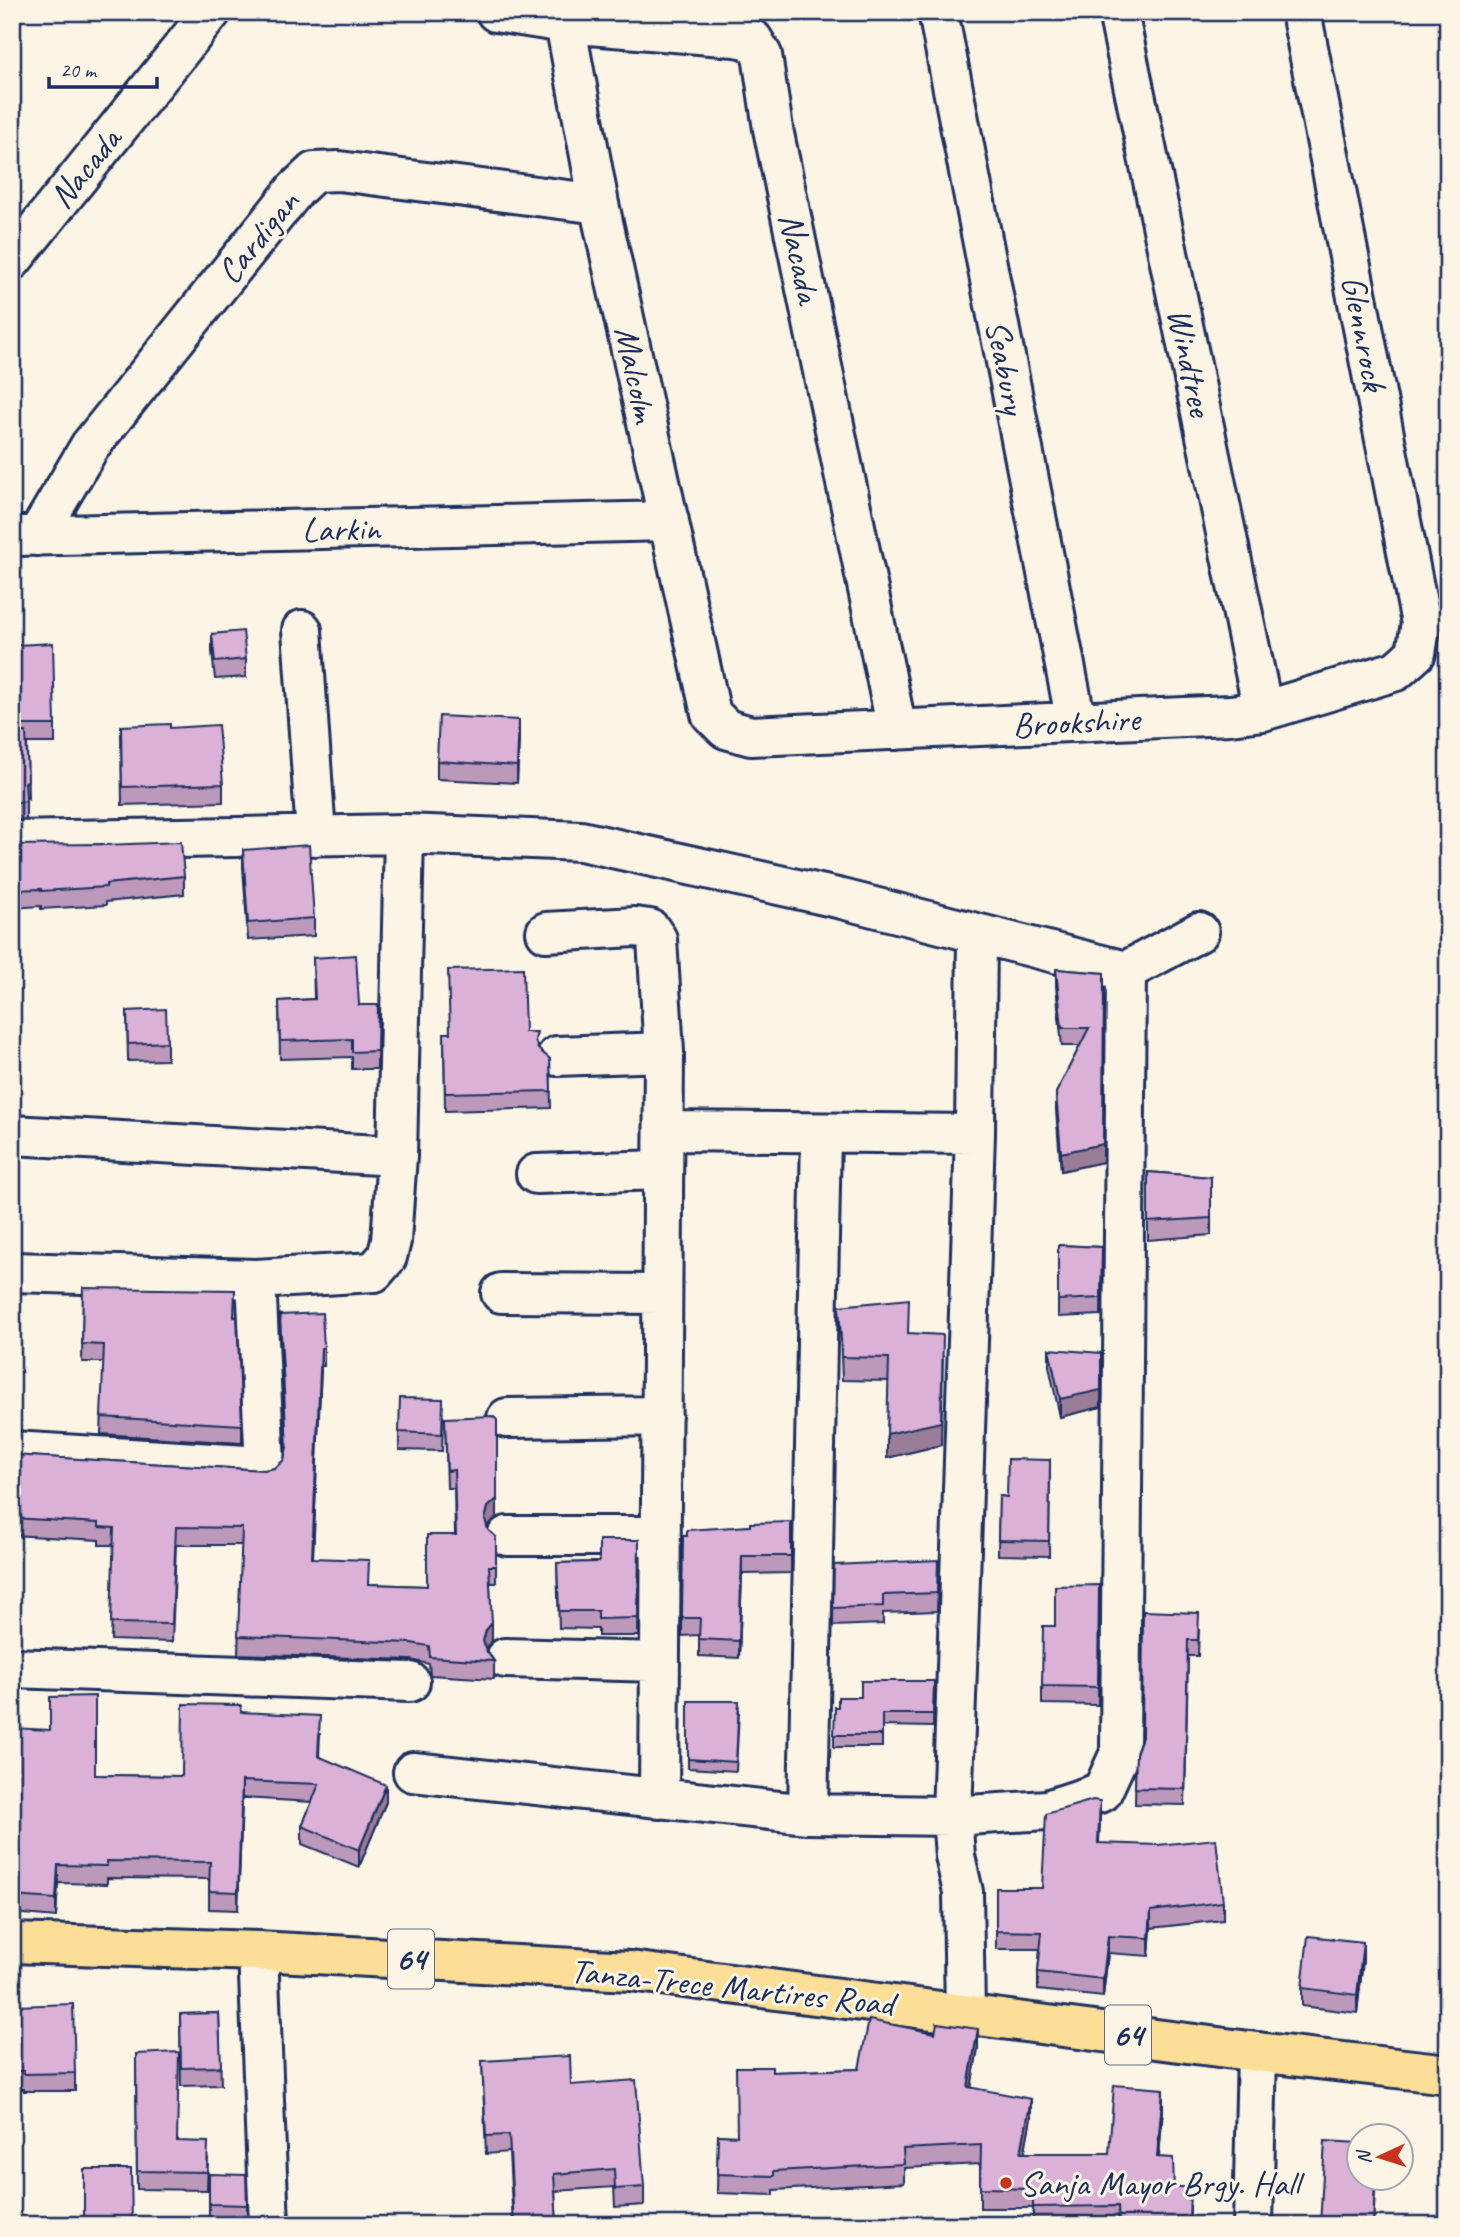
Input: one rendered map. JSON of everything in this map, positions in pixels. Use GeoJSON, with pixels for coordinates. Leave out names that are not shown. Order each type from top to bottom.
{"type":"FeatureCollection","features":[{"type":"Feature","properties":{"kind":"main road","name":"Tanza-Trece Martires Road"},"geometry":{"type":"LineString","coordinates":[[12,1942],[258,1951],[630,1971],[1448,2074]]}},
{"type":"Feature","properties":{"kind":"street","name":"Nacada"},"geometry":{"type":"LineString","coordinates":[[12,260],[211,12]]}},
{"type":"Feature","properties":{"kind":"street","name":"Nacada"},"geometry":{"type":"LineString","coordinates":[[496,12],[735,37],[753,40],[762,55],[774,129],[897,730]]}},
{"type":"Feature","properties":{"kind":"street","name":"Seabury"},"geometry":{"type":"LineString","coordinates":[[938,12],[1076,722]]}},
{"type":"Feature","properties":{"kind":"street","name":"Windtree"},"geometry":{"type":"LineString","coordinates":[[1118,12],[1263,710]]}},
{"type":"Feature","properties":{"kind":"street","name":"Glennrock"},"geometry":{"type":"LineString","coordinates":[[1301,12],[1421,623],[1416,653]]}},
{"type":"Feature","properties":{"kind":"street","name":"Malcolm"},"geometry":{"type":"LineString","coordinates":[[565,18],[599,204],[711,714],[726,729]]}},
{"type":"Feature","properties":{"kind":"street","name":"Cardigan"},"geometry":{"type":"LineString","coordinates":[[24,536],[90,446],[296,189],[314,172],[339,171],[599,204]]}},
{"type":"Feature","properties":{"kind":"street","name":"Larkin"},"geometry":{"type":"LineString","coordinates":[[24,536],[669,521]]}},
{"type":"Feature","properties":{"kind":"street"},"geometry":{"type":"LineString","coordinates":[[302,630],[316,836]]}},
{"type":"Feature","properties":{"kind":"street","name":"Brookshire"},"geometry":{"type":"LineString","coordinates":[[726,729],[751,736],[1230,715],[1263,710],[1396,671],[1416,653]]}},
{"type":"Feature","properties":{"kind":"street"},"geometry":{"type":"LineString","coordinates":[[12,1272],[256,1279],[374,1272],[387,1258],[391,1241],[397,1156],[404,834]]}},
{"type":"Feature","properties":{"kind":"street"},"geometry":{"type":"LineString","coordinates":[[12,841],[404,834],[581,841],[842,899],[1126,971],[1199,932]]}},
{"type":"Feature","properties":{"kind":"street"},"geometry":{"type":"LineString","coordinates":[[546,932],[635,927],[650,929],[657,939],[664,1052],[659,1798]]}},
{"type":"Feature","properties":{"kind":"street"},"geometry":{"type":"LineString","coordinates":[[953,2012],[963,1892],[955,1856],[952,1816],[975,1134],[977,933]]}},
{"type":"Feature","properties":{"kind":"street"},"geometry":{"type":"LineString","coordinates":[[413,1772],[808,1814],[952,1816],[1047,1810],[1102,1792],[1120,1753],[1126,971]]}},
{"type":"Feature","properties":{"kind":"street"},"geometry":{"type":"LineString","coordinates":[[557,1056],[664,1052]]}},
{"type":"Feature","properties":{"kind":"street"},"geometry":{"type":"LineString","coordinates":[[664,1131],[975,1134]]}},
{"type":"Feature","properties":{"kind":"street"},"geometry":{"type":"LineString","coordinates":[[808,1814],[821,1133]]}},
{"type":"Feature","properties":{"kind":"street"},"geometry":{"type":"LineString","coordinates":[[12,1135],[397,1156]]}},
{"type":"Feature","properties":{"kind":"street"},"geometry":{"type":"LineString","coordinates":[[536,1174],[663,1170]]}},
{"type":"Feature","properties":{"kind":"street"},"geometry":{"type":"LineString","coordinates":[[12,1451],[265,1466],[256,1279]]}},
{"type":"Feature","properties":{"kind":"street"},"geometry":{"type":"LineString","coordinates":[[501,1293],[662,1294]]}},
{"type":"Feature","properties":{"kind":"street"},"geometry":{"type":"LineString","coordinates":[[507,1419],[662,1416]]}},
{"type":"Feature","properties":{"kind":"street"},"geometry":{"type":"LineString","coordinates":[[507,1536],[661,1536]]}},
{"type":"Feature","properties":{"kind":"street"},"geometry":{"type":"LineString","coordinates":[[505,1658],[660,1662]]}},
{"type":"Feature","properties":{"kind":"street"},"geometry":{"type":"LineString","coordinates":[[12,1668],[410,1682]]}},
{"type":"Feature","properties":{"kind":"street"},"geometry":{"type":"LineString","coordinates":[[258,1951],[269,2225]]}},
{"type":"Feature","properties":{"kind":"street"},"geometry":{"type":"LineString","coordinates":[[1253,2225],[1257,2052]]}},
{"type":"Feature","properties":{"kind":"building"},"geometry":{"type":"Polygon","coordinates":[[[243,631],[246,659],[215,662],[212,634],[243,631]]]}},
{"type":"Feature","properties":{"kind":"building"},"geometry":{"type":"Polygon","coordinates":[[[53,643],[55,725],[20,725],[17,645],[53,643]]]}},
{"type":"Feature","properties":{"kind":"building"},"geometry":{"type":"Polygon","coordinates":[[[439,716],[519,720],[517,766],[437,761],[439,716]]]}},
{"type":"Feature","properties":{"kind":"building"},"geometry":{"type":"Polygon","coordinates":[[[170,724],[170,728],[218,725],[223,784],[122,787],[121,726],[170,724]]]}},
{"type":"Feature","properties":{"kind":"building"},"geometry":{"type":"Polygon","coordinates":[[[12,732],[26,732],[28,781],[25,782],[26,801],[12,803],[12,732]]]}},
{"type":"Feature","properties":{"kind":"building"},"geometry":{"type":"Polygon","coordinates":[[[181,842],[184,876],[106,884],[106,887],[12,890],[12,845],[181,842]]]}},
{"type":"Feature","properties":{"kind":"building"},"geometry":{"type":"Polygon","coordinates":[[[309,845],[314,918],[248,923],[243,850],[309,845]]]}},
{"type":"Feature","properties":{"kind":"building"},"geometry":{"type":"Polygon","coordinates":[[[356,955],[359,1005],[378,1005],[377,1051],[352,1052],[352,1039],[280,1041],[279,1001],[315,999],[313,958],[356,955]]]}},
{"type":"Feature","properties":{"kind":"building"},"geometry":{"type":"Polygon","coordinates":[[[523,968],[525,1032],[537,1032],[535,1040],[538,1049],[550,1059],[551,1091],[445,1093],[444,1033],[450,1033],[448,970],[523,968]]]}},
{"type":"Feature","properties":{"kind":"building"},"geometry":{"type":"Polygon","coordinates":[[[1056,969],[1104,973],[1103,1144],[1061,1153],[1056,1093],[1089,1028],[1062,1028],[1056,969]]]}},
{"type":"Feature","properties":{"kind":"building"},"geometry":{"type":"Polygon","coordinates":[[[166,1009],[167,1042],[128,1044],[127,1011],[166,1009]]]}},
{"type":"Feature","properties":{"kind":"building"},"geometry":{"type":"Polygon","coordinates":[[[1148,1172],[1211,1177],[1211,1218],[1148,1222],[1148,1172]]]}},
{"type":"Feature","properties":{"kind":"building"},"geometry":{"type":"Polygon","coordinates":[[[1058,1245],[1102,1247],[1101,1298],[1058,1300],[1058,1245]]]}},
{"type":"Feature","properties":{"kind":"building"},"geometry":{"type":"Polygon","coordinates":[[[83,1288],[235,1290],[234,1317],[237,1317],[242,1425],[101,1417],[104,1345],[82,1344],[83,1288]]]}},
{"type":"Feature","properties":{"kind":"building"},"geometry":{"type":"Polygon","coordinates":[[[909,1299],[908,1333],[943,1335],[941,1422],[887,1434],[889,1358],[842,1357],[839,1306],[909,1299]]]}},
{"type":"Feature","properties":{"kind":"building"},"geometry":{"type":"Polygon","coordinates":[[[322,1313],[324,1348],[321,1348],[312,1558],[369,1560],[368,1584],[427,1586],[427,1535],[456,1535],[454,1470],[447,1471],[445,1418],[493,1416],[497,1420],[497,1499],[488,1507],[485,1519],[488,1530],[496,1537],[496,1566],[489,1566],[492,1623],[486,1630],[483,1641],[486,1651],[494,1661],[430,1657],[429,1646],[411,1643],[238,1636],[242,1528],[176,1527],[172,1624],[111,1623],[114,1528],[99,1527],[99,1523],[12,1518],[12,1455],[264,1470],[275,1468],[284,1460],[287,1447],[280,1315],[322,1313]]]}},
{"type":"Feature","properties":{"kind":"building"},"geometry":{"type":"Polygon","coordinates":[[[1049,1349],[1101,1353],[1101,1390],[1060,1399],[1049,1349]]]}},
{"type":"Feature","properties":{"kind":"building"},"geometry":{"type":"Polygon","coordinates":[[[400,1398],[443,1399],[442,1434],[399,1432],[400,1398]]]}},
{"type":"Feature","properties":{"kind":"building"},"geometry":{"type":"Polygon","coordinates":[[[1008,1459],[1050,1460],[1049,1541],[998,1540],[999,1496],[1007,1497],[1008,1459]]]}},
{"type":"Feature","properties":{"kind":"building"},"geometry":{"type":"Polygon","coordinates":[[[791,1522],[791,1556],[742,1556],[739,1641],[699,1639],[700,1618],[682,1618],[683,1536],[687,1536],[687,1530],[750,1526],[750,1523],[791,1522]]]}},
{"type":"Feature","properties":{"kind":"building"},"geometry":{"type":"Polygon","coordinates":[[[599,1540],[639,1540],[638,1618],[598,1619],[598,1611],[559,1611],[557,1563],[599,1562],[599,1540]]]}},
{"type":"Feature","properties":{"kind":"building"},"geometry":{"type":"Polygon","coordinates":[[[938,1560],[937,1593],[883,1595],[883,1606],[833,1608],[834,1565],[938,1560]]]}},
{"type":"Feature","properties":{"kind":"building"},"geometry":{"type":"Polygon","coordinates":[[[1099,1585],[1098,1687],[1042,1686],[1043,1626],[1055,1626],[1055,1586],[1099,1585]]]}},
{"type":"Feature","properties":{"kind":"building"},"geometry":{"type":"Polygon","coordinates":[[[1143,1611],[1199,1613],[1198,1640],[1188,1640],[1185,1789],[1135,1788],[1136,1754],[1142,1737],[1143,1611]]]}},
{"type":"Feature","properties":{"kind":"building"},"geometry":{"type":"Polygon","coordinates":[[[861,1681],[934,1681],[933,1714],[882,1714],[882,1735],[834,1735],[838,1697],[861,1697],[861,1681]]]}},
{"type":"Feature","properties":{"kind":"building"},"geometry":{"type":"Polygon","coordinates":[[[95,1696],[95,1775],[182,1776],[183,1704],[241,1705],[241,1712],[320,1716],[318,1756],[386,1785],[359,1850],[302,1826],[319,1784],[242,1781],[238,1892],[209,1891],[210,1862],[107,1861],[107,1866],[58,1865],[56,1899],[12,1896],[12,1728],[50,1730],[50,1697],[95,1696]]]}},
{"type":"Feature","properties":{"kind":"building"},"geometry":{"type":"Polygon","coordinates":[[[688,1701],[739,1701],[736,1762],[688,1759],[688,1701]]]}},
{"type":"Feature","properties":{"kind":"building"},"geometry":{"type":"Polygon","coordinates":[[[1093,1800],[1100,1801],[1098,1843],[1158,1845],[1216,1839],[1223,1902],[1151,1911],[1149,1938],[1108,1936],[1103,1979],[1038,1972],[1042,1932],[996,1931],[996,1888],[1042,1888],[1046,1814],[1093,1800]]]}},
{"type":"Feature","properties":{"kind":"building"},"geometry":{"type":"Polygon","coordinates":[[[1308,1936],[1363,1942],[1357,1995],[1302,1988],[1308,1936]]]}},
{"type":"Feature","properties":{"kind":"building"},"geometry":{"type":"Polygon","coordinates":[[[12,1969],[15,1969],[14,2006],[73,2004],[75,2073],[24,2074],[24,2071],[12,2071],[12,1969]]]}},
{"type":"Feature","properties":{"kind":"building"},"geometry":{"type":"Polygon","coordinates":[[[219,2013],[221,2067],[181,2068],[180,2014],[219,2013]]]}},
{"type":"Feature","properties":{"kind":"building"},"geometry":{"type":"Polygon","coordinates":[[[869,2020],[935,2033],[937,2023],[978,2029],[968,2087],[1031,2099],[1021,2153],[1109,2153],[1114,2085],[1163,2089],[1157,2157],[1173,2158],[1174,2187],[1190,2187],[1189,2225],[1119,2225],[1118,2206],[1033,2207],[1033,2189],[980,2188],[981,2145],[903,2149],[904,2164],[774,2171],[774,2176],[717,2174],[718,2135],[737,2136],[736,2067],[772,2067],[772,2072],[859,2069],[869,2020]]]}},
{"type":"Feature","properties":{"kind":"building"},"geometry":{"type":"Polygon","coordinates":[[[179,2052],[177,2141],[208,2142],[207,2172],[137,2171],[136,2054],[179,2052]]]}},
{"type":"Feature","properties":{"kind":"building"},"geometry":{"type":"Polygon","coordinates":[[[570,2056],[571,2085],[636,2080],[644,2187],[615,2189],[614,2169],[554,2174],[557,2225],[514,2225],[509,2135],[486,2136],[482,2061],[570,2056]]]}},
{"type":"Feature","properties":{"kind":"building"},"geometry":{"type":"Polygon","coordinates":[[[1325,2141],[1344,2142],[1344,2192],[1374,2192],[1373,2225],[1320,2225],[1325,2141]]]}},
{"type":"Feature","properties":{"kind":"building"},"geometry":{"type":"Polygon","coordinates":[[[84,2169],[131,2169],[132,2225],[84,2225],[84,2169]]]}},
{"type":"Feature","properties":{"kind":"building"},"geometry":{"type":"Polygon","coordinates":[[[209,2174],[246,2175],[247,2205],[209,2204],[209,2174]]]}},
{"type":"Feature","properties":{"kind":"place","name":"Sanja Mayor Brgy. Hall"},"geometry":{"type":"Point","coordinates":[1006,2183]}}]}
